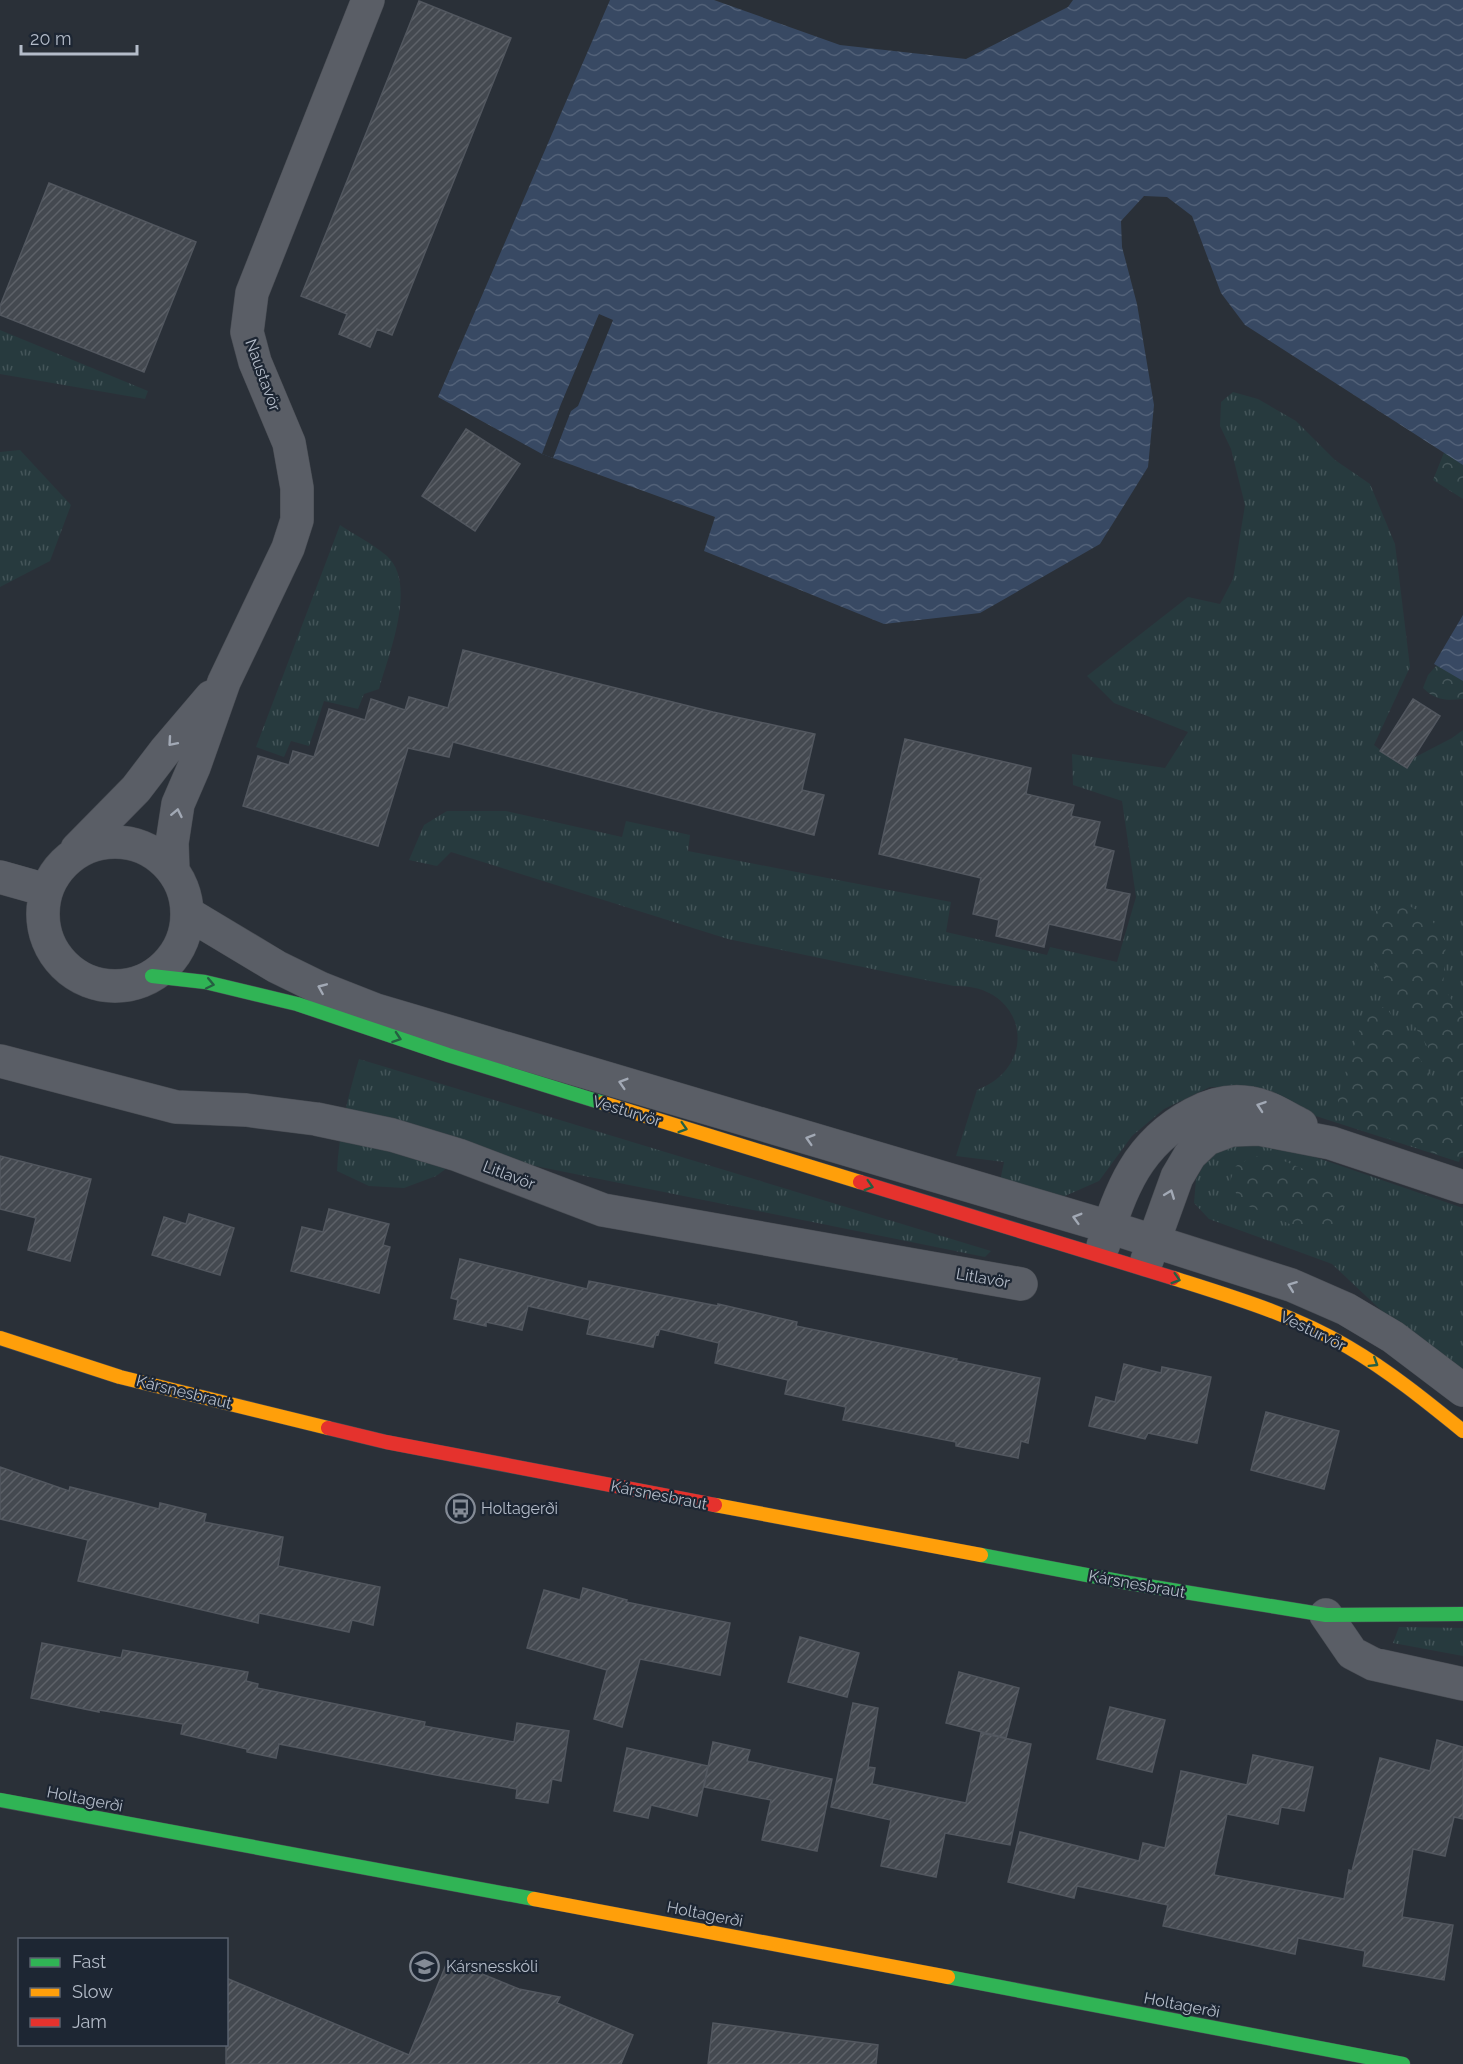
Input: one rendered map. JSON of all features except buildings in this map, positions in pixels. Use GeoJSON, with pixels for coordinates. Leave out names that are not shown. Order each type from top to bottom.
{"type":"FeatureCollection","features":[{"type":"Feature","properties":{"kind":"street","name":"Naustavör"},"geometry":{"type":"LineString","coordinates":[[173,871],[172,843],[178,804],[194,767],[224,681],[288,548],[297,520],[297,488],[289,443],[255,362],[247,332],[252,293],[368,0]]}},
{"type":"Feature","properties":{"kind":"street","name":"Naustavör"},"geometry":{"type":"LineString","coordinates":[[70,856],[136,789],[224,681]]}},
{"type":"Feature","properties":{"kind":"street"},"geometry":{"type":"LineString","coordinates":[[113,841],[136,844],[157,854],[173,871],[181,884],[187,913],[185,932],[178,950],[166,965],[152,976],[134,984],[115,987],[93,983],[72,973],[56,956],[45,936],[42,913],[46,890],[56,871],[70,856],[91,845],[113,841]]}},
{"type":"Feature","properties":{"kind":"street"},"geometry":{"type":"LineString","coordinates":[[0,877],[46,890]]}},
{"type":"Feature","properties":{"kind":"street","name":"Vesturvör"},"geometry":{"type":"LineString","coordinates":[[187,913],[278,967],[320,988],[376,1010],[993,1194],[1104,1242]]}},
{"type":"Feature","properties":{"kind":"street","name":"Vesturvör"},"geometry":{"type":"LineString","coordinates":[[152,976],[205,982],[297,1004],[459,1059],[1149,1255],[1291,1286],[1346,1309],[1394,1337],[1463,1389]]}},
{"type":"Feature","properties":{"kind":"street","name":"Litlavör"},"geometry":{"type":"LineString","coordinates":[[0,1061],[176,1107],[246,1110],[316,1119],[392,1135],[458,1155],[603,1210],[1021,1284]]}},
{"type":"Feature","properties":{"kind":"street"},"geometry":{"type":"LineString","coordinates":[[1104,1242],[1129,1178],[1148,1148],[1173,1125],[1207,1107],[1229,1101],[1252,1103],[1270,1109],[1332,1143]]}},
{"type":"Feature","properties":{"kind":"street"},"geometry":{"type":"LineString","coordinates":[[1149,1255],[1177,1177],[1190,1155],[1208,1139],[1231,1130],[1259,1129],[1332,1143],[1463,1187]]}},
{"type":"Feature","properties":{"kind":"street","name":"Vesturvör"},"geometry":{"type":"LineString","coordinates":[[1149,1255],[1330,1337],[1380,1367],[1463,1431]]}},
{"type":"Feature","properties":{"kind":"street","name":"Kársnesbraut"},"geometry":{"type":"LineString","coordinates":[[0,1338],[120,1377],[386,1442],[1129,1584],[1326,1615],[1463,1614]]}},
{"type":"Feature","properties":{"kind":"street"},"geometry":{"type":"LineString","coordinates":[[1326,1615],[1352,1653],[1373,1664],[1463,1684]]}},
{"type":"Feature","properties":{"kind":"street","name":"Holtagerði"},"geometry":{"type":"LineString","coordinates":[[0,1800],[704,1930],[1403,2064]]}},
{"type":"Feature","properties":{"kind":"green space"},"geometry":{"type":"Polygon","coordinates":[[[0,330],[148,391],[145,399],[0,374],[0,330]]]}},
{"type":"Feature","properties":{"kind":"green space"},"geometry":{"type":"Polygon","coordinates":[[[1233,392],[1258,399],[1296,421],[1335,460],[1370,484],[1395,544],[1410,667],[1374,745],[1400,765],[1463,730],[1463,1149],[1459,1162],[1297,1110],[1253,1087],[1210,1087],[1164,1109],[1132,1136],[1099,1181],[1065,1196],[999,1186],[1004,1162],[956,1156],[977,1090],[998,1078],[1011,1063],[1017,1045],[1017,1027],[1010,1011],[997,997],[978,989],[728,939],[451,852],[437,866],[409,860],[424,825],[447,811],[506,811],[622,837],[626,821],[690,835],[688,851],[951,902],[946,932],[1047,955],[1050,947],[1117,962],[1136,897],[1122,801],[1073,785],[1072,754],[1165,768],[1188,732],[1114,703],[1087,676],[1188,597],[1220,604],[1233,579],[1245,505],[1231,449],[1220,426],[1221,402],[1233,392]]]}},
{"type":"Feature","properties":{"kind":"green space"},"geometry":{"type":"Polygon","coordinates":[[[1463,405],[1463,499],[1433,480],[1463,405]]]}},
{"type":"Feature","properties":{"kind":"green space"},"geometry":{"type":"Polygon","coordinates":[[[20,450],[71,505],[50,561],[0,587],[0,452],[20,450]]]}},
{"type":"Feature","properties":{"kind":"green space"},"geometry":{"type":"Polygon","coordinates":[[[340,525],[382,552],[396,568],[400,584],[400,602],[394,640],[379,689],[364,694],[358,709],[324,701],[309,746],[291,741],[284,757],[256,747],[340,525]]]}},
{"type":"Feature","properties":{"kind":"green space"},"geometry":{"type":"Polygon","coordinates":[[[1463,615],[1463,699],[1441,699],[1423,688],[1428,675],[1438,664],[1463,615]]]}},
{"type":"Feature","properties":{"kind":"green space"},"geometry":{"type":"Polygon","coordinates":[[[1389,903],[1407,905],[1429,916],[1446,942],[1443,987],[1463,1017],[1463,1102],[1373,961],[1366,940],[1375,912],[1389,903]]]}},
{"type":"Feature","properties":{"kind":"green space"},"geometry":{"type":"Polygon","coordinates":[[[1376,1004],[1388,1010],[1457,1116],[1463,1127],[1463,1157],[1454,1160],[1347,1124],[1337,1098],[1364,1016],[1376,1004]]]}},
{"type":"Feature","properties":{"kind":"green space"},"geometry":{"type":"Polygon","coordinates":[[[359,1059],[991,1251],[985,1257],[501,1159],[461,1158],[436,1176],[404,1188],[369,1186],[337,1171],[345,1114],[359,1059]]]}},
{"type":"Feature","properties":{"kind":"green space"},"geometry":{"type":"Polygon","coordinates":[[[1242,1140],[1286,1147],[1463,1208],[1463,1370],[1385,1314],[1332,1264],[1209,1219],[1194,1203],[1196,1179],[1211,1152],[1242,1140]]]}},
{"type":"Feature","properties":{"kind":"green space"},"geometry":{"type":"Polygon","coordinates":[[[1254,1156],[1279,1159],[1328,1179],[1344,1206],[1330,1228],[1304,1230],[1241,1203],[1230,1181],[1236,1166],[1254,1156]]]}},
{"type":"Feature","properties":{"kind":"green space"},"geometry":{"type":"Polygon","coordinates":[[[1399,1627],[1463,1628],[1463,1656],[1393,1643],[1399,1627]]]}},
{"type":"Feature","properties":{"kind":"water"},"geometry":{"type":"Polygon","coordinates":[[[610,0],[714,0],[840,45],[966,59],[1068,7],[1073,0],[1463,0],[1463,465],[1245,325],[1221,293],[1192,216],[1167,197],[1144,196],[1121,221],[1122,247],[1137,304],[1154,405],[1148,467],[1100,544],[980,613],[884,624],[704,551],[715,517],[542,454],[438,397],[610,0]]]}},
{"type":"Feature","properties":{"kind":"water"},"geometry":{"type":"Polygon","coordinates":[[[1463,615],[1463,681],[1434,664],[1463,615]]]}},
{"type":"Feature","properties":{"kind":"pier"},"geometry":{"type":"Polygon","coordinates":[[[599,314],[613,320],[578,406],[571,411],[553,458],[542,454],[599,314]]]}},
{"type":"Feature","properties":{"kind":"traffic: fast"},"geometry":{"type":"LineString","coordinates":[[152,976],[205,982],[297,1004],[448,1055],[603,1103]]}},
{"type":"Feature","properties":{"kind":"traffic: fast"},"geometry":{"type":"LineString","coordinates":[[981,1555],[1129,1583],[1326,1615],[1463,1614]]}},
{"type":"Feature","properties":{"kind":"traffic: fast"},"geometry":{"type":"LineString","coordinates":[[0,1800],[534,1899]]}},
{"type":"Feature","properties":{"kind":"traffic: fast"},"geometry":{"type":"LineString","coordinates":[[948,1977],[1403,2064]]}},
{"type":"Feature","properties":{"kind":"traffic: slow"},"geometry":{"type":"LineString","coordinates":[[603,1103],[860,1182]]}},
{"type":"Feature","properties":{"kind":"traffic: slow"},"geometry":{"type":"LineString","coordinates":[[1173,1278],[1263,1308],[1327,1336],[1393,1376],[1463,1431]]}},
{"type":"Feature","properties":{"kind":"traffic: slow"},"geometry":{"type":"LineString","coordinates":[[0,1338],[120,1377],[328,1428]]}},
{"type":"Feature","properties":{"kind":"traffic: slow"},"geometry":{"type":"LineString","coordinates":[[715,1505],[981,1555]]}},
{"type":"Feature","properties":{"kind":"traffic: slow"},"geometry":{"type":"LineString","coordinates":[[534,1899],[948,1977]]}},
{"type":"Feature","properties":{"kind":"traffic: jam"},"geometry":{"type":"LineString","coordinates":[[860,1182],[1173,1278]]}},
{"type":"Feature","properties":{"kind":"traffic: jam"},"geometry":{"type":"LineString","coordinates":[[328,1428],[386,1442],[715,1505]]}},
{"type":"Feature","properties":{"kind":"place","name":"Holtagerði"},"geometry":{"type":"Point","coordinates":[460,1508]}},
{"type":"Feature","properties":{"kind":"place","name":"Kársnesskóli"},"geometry":{"type":"Point","coordinates":[425,1966]}}]}
